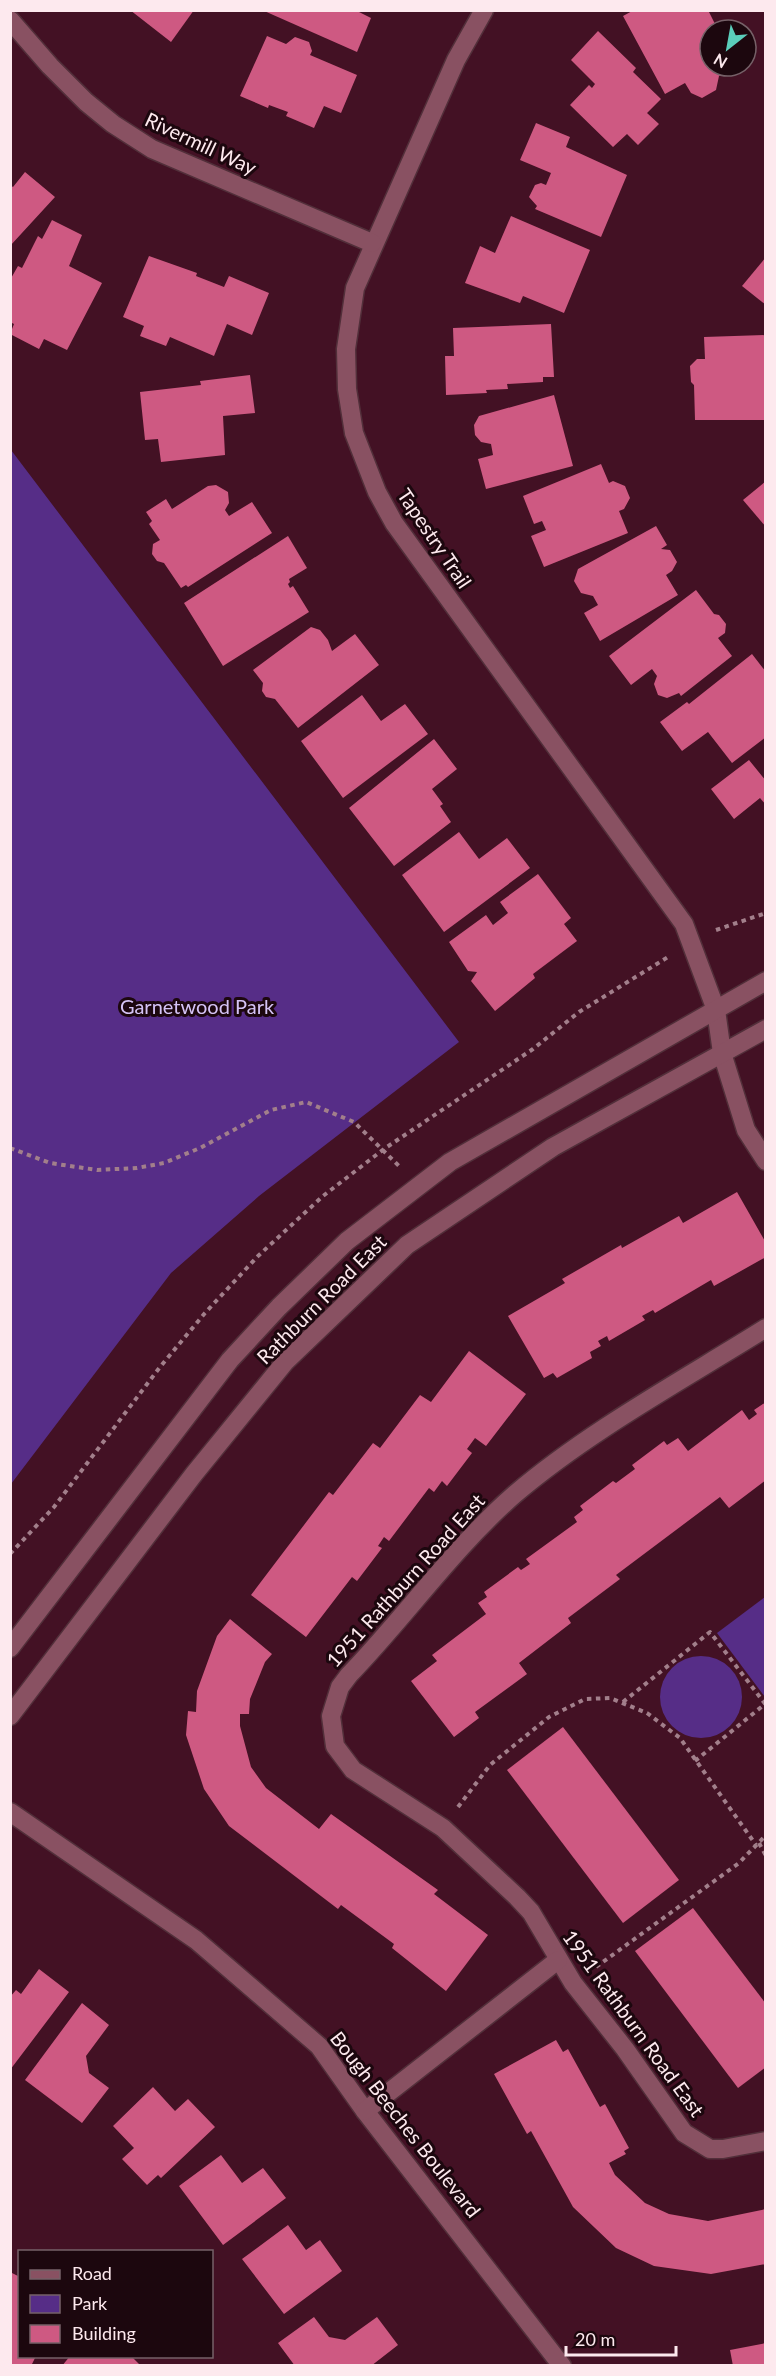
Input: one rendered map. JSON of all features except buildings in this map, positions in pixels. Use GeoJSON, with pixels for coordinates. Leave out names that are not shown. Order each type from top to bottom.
{"type":"FeatureCollection","features":[{"type":"Feature","properties":{"kind":"street","name":"Tapestry Trail"},"geometry":{"type":"LineString","coordinates":[[484,10],[456,60],[372,243],[355,288],[346,349],[347,389],[354,433],[377,492],[394,524],[684,924],[716,1010],[722,1053]]}},
{"type":"Feature","properties":{"kind":"street","name":"Rivermill Way"},"geometry":{"type":"LineString","coordinates":[[10,20],[86,102],[113,124],[152,149],[372,243]]}},
{"type":"Feature","properties":{"kind":"street","name":"Rathburn Road East"},"geometry":{"type":"LineString","coordinates":[[10,1648],[230,1360],[279,1307],[347,1241],[417,1186],[486,1141],[765,981]]}},
{"type":"Feature","properties":{"kind":"street","name":"Rathburn Road East"},"geometry":{"type":"LineString","coordinates":[[10,1716],[194,1474],[285,1362],[406,1245],[553,1147],[765,1029]]}},
{"type":"Feature","properties":{"kind":"street"},"geometry":{"type":"LineString","coordinates":[[722,1053],[746,1130],[765,1161]]}},
{"type":"Feature","properties":{"kind":"street","name":"1951 Rathburn Road East"},"geometry":{"type":"LineString","coordinates":[[765,1328],[559,1459],[515,1494],[475,1531],[340,1687],[331,1716],[335,1746],[353,1770],[443,1828],[517,1896],[531,1912],[573,1983],[625,2049],[684,2133],[710,2148],[723,2149],[765,2141]]}},
{"type":"Feature","properties":{"kind":"street","name":"Bough Beeches Boulevard"},"geometry":{"type":"LineString","coordinates":[[10,1812],[196,1940],[319,2046],[365,2111],[562,2366]]}},
{"type":"Feature","properties":{"kind":"street"},"geometry":{"type":"LineString","coordinates":[[365,2111],[558,1960]]}},
{"type":"Feature","properties":{"kind":"path"},"geometry":{"type":"LineString","coordinates":[[725,925],[765,913]]}},
{"type":"Feature","properties":{"kind":"path"},"geometry":{"type":"LineString","coordinates":[[11,1149],[50,1163],[97,1170],[137,1168],[164,1163],[200,1148],[271,1110],[306,1102],[354,1122],[384,1149],[417,1186]]}},
{"type":"Feature","properties":{"kind":"path"},"geometry":{"type":"LineString","coordinates":[[622,1702],[710,1632],[765,1705],[695,1761]]}},
{"type":"Feature","properties":{"kind":"path"},"geometry":{"type":"LineString","coordinates":[[443,1828],[490,1765],[549,1717],[585,1699],[604,1698],[622,1702],[647,1713],[680,1738],[765,1856]]}},
{"type":"Feature","properties":{"kind":"path"},"geometry":{"type":"LineString","coordinates":[[573,1983],[739,1863],[765,1835]]}},
{"type":"Feature","properties":{"kind":"green space","name":"Garnetwood Park"},"geometry":{"type":"Polygon","coordinates":[[[11,450],[459,1042],[259,1196],[171,1273],[11,1484],[11,450]]]}},
{"type":"Feature","properties":{"kind":"green space"},"geometry":{"type":"Polygon","coordinates":[[[765,1597],[765,1697],[717,1633],[765,1597]]]}},
{"type":"Feature","properties":{"kind":"green space"},"geometry":{"type":"Polygon","coordinates":[[[701,1656],[717,1659],[730,1668],[739,1681],[742,1697],[739,1713],[730,1726],[717,1735],[701,1738],[685,1735],[672,1726],[663,1713],[660,1697],[663,1681],[672,1668],[685,1659],[701,1656]]]}}]}
